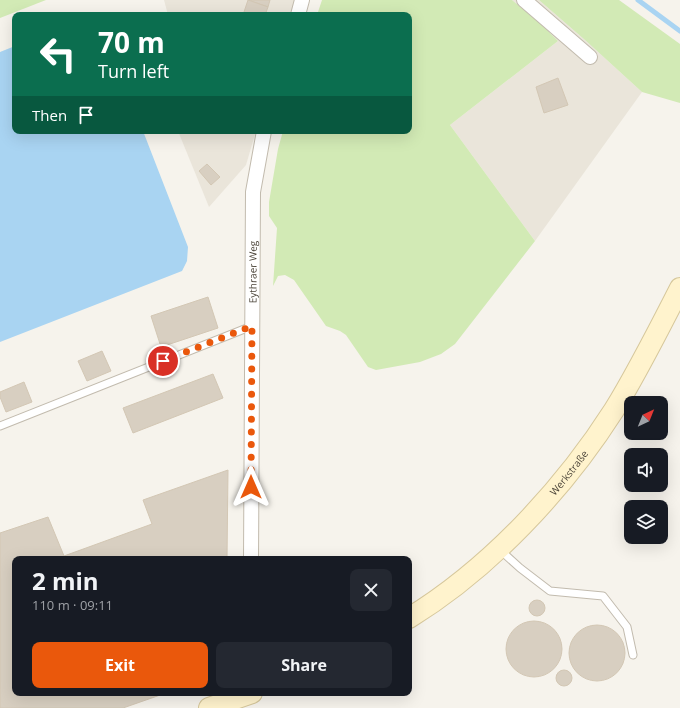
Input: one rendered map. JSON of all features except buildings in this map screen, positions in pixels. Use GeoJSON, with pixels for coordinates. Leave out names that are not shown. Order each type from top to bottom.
{"type":"FeatureCollection","features":[{"type":"Feature","properties":{"kind":"main road","name":"Werkstraße"},"geometry":{"type":"LineString","coordinates":[[412,616],[458,584],[499,549],[555,491],[586,452],[614,410],[680,288]]}},
{"type":"Feature","properties":{"kind":"main road"},"geometry":{"type":"LineString","coordinates":[[209,708],[243,696]]}},
{"type":"Feature","properties":{"kind":"street"},"geometry":{"type":"LineString","coordinates":[[299,12],[302,0]]}},
{"type":"Feature","properties":{"kind":"street"},"geometry":{"type":"LineString","coordinates":[[524,0],[590,57]]}},
{"type":"Feature","properties":{"kind":"street","name":"Eythraer Weg"},"geometry":{"type":"LineString","coordinates":[[250,556],[253,192],[263,134]]}},
{"type":"Feature","properties":{"kind":"lane"},"geometry":{"type":"LineString","coordinates":[[0,426],[252,326]]}},
{"type":"Feature","properties":{"kind":"lane"},"geometry":{"type":"LineString","coordinates":[[499,549],[520,568],[550,591],[603,596],[627,627],[633,655]]}},
{"type":"Feature","properties":{"kind":"shaded area"},"geometry":{"type":"Polygon","coordinates":[[[164,0],[295,0],[291,12],[167,12],[164,0]]]}},
{"type":"Feature","properties":{"kind":"shaded area"},"geometry":{"type":"Polygon","coordinates":[[[512,0],[539,0],[642,92],[535,241],[450,125],[558,41],[542,25],[512,0]]]}},
{"type":"Feature","properties":{"kind":"shaded area"},"geometry":{"type":"Polygon","coordinates":[[[179,134],[255,134],[246,165],[209,207],[179,134]]]}},
{"type":"Feature","properties":{"kind":"green space"},"geometry":{"type":"Polygon","coordinates":[[[0,0],[46,0],[12,12],[0,18],[0,0]]]}},
{"type":"Feature","properties":{"kind":"green space"},"geometry":{"type":"Polygon","coordinates":[[[322,0],[512,0],[542,25],[558,41],[450,125],[535,241],[455,344],[441,354],[420,362],[376,370],[368,367],[346,335],[326,326],[294,280],[285,275],[278,276],[273,286],[277,228],[269,216],[269,202],[278,149],[282,134],[412,134],[412,12],[318,12],[322,0]]]}},
{"type":"Feature","properties":{"kind":"green space"},"geometry":{"type":"Polygon","coordinates":[[[539,0],[619,0],[680,44],[680,103],[642,92],[539,0]]]}},
{"type":"Feature","properties":{"kind":"water"},"geometry":{"type":"Polygon","coordinates":[[[12,47],[12,134],[144,134],[188,247],[187,261],[182,271],[0,342],[0,52],[12,47]]]}},
{"type":"Feature","properties":{"kind":"waterway"},"geometry":{"type":"LineString","coordinates":[[638,0],[680,31]]}},
{"type":"Feature","properties":{"kind":"route"},"geometry":{"type":"LineString","coordinates":[[163,361],[252,326],[251,487]]}}]}
